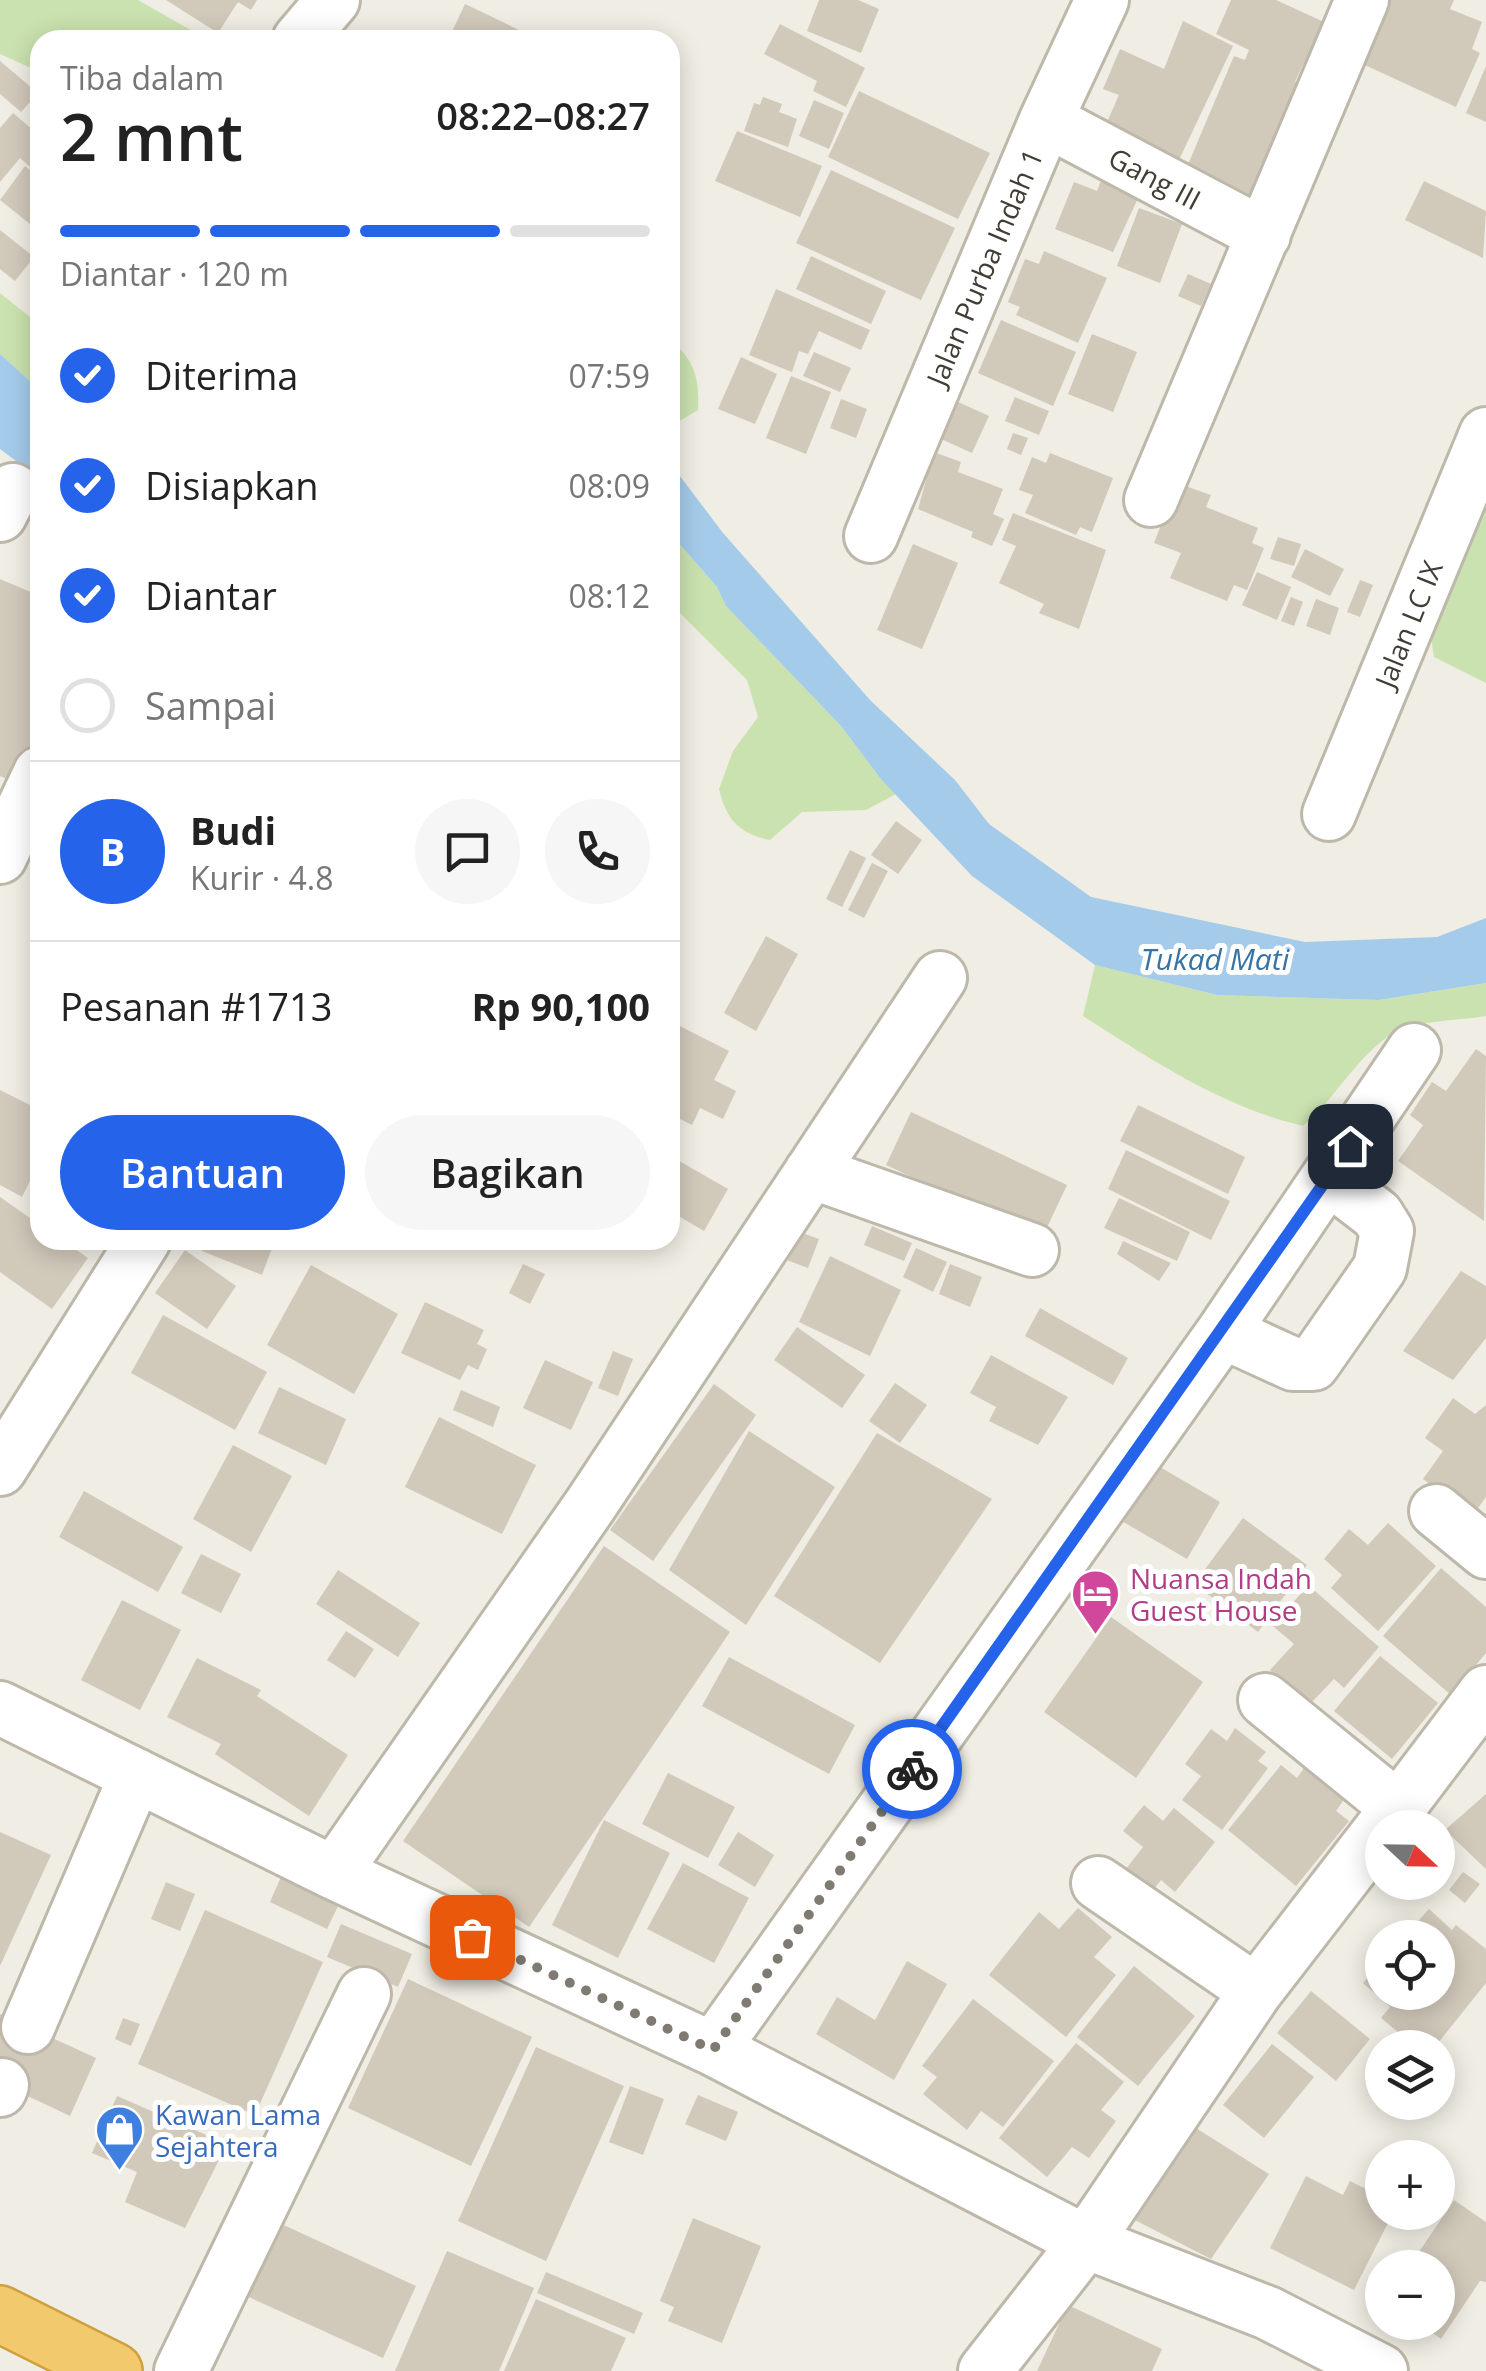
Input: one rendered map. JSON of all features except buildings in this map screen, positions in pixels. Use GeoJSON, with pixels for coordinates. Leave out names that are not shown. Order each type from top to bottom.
{"type":"FeatureCollection","features":[{"type":"Feature","properties":{"kind":"highway"},"geometry":{"type":"LineString","coordinates":[[0,2314],[114,2371]]}},
{"type":"Feature","properties":{"kind":"street"},"geometry":{"type":"LineString","coordinates":[[307,30],[332,0]]}},
{"type":"Feature","properties":{"kind":"street","name":"Jalan Purba Indah 1"},"geometry":{"type":"LineString","coordinates":[[871,536],[1046,120],[1102,0]]}},
{"type":"Feature","properties":{"kind":"street"},"geometry":{"type":"LineString","coordinates":[[1150,500],[1362,0]]}},
{"type":"Feature","properties":{"kind":"street","name":"Gang III"},"geometry":{"type":"LineString","coordinates":[[1046,120],[1264,235]]}},
{"type":"Feature","properties":{"kind":"street","name":"Jalan LC IX"},"geometry":{"type":"LineString","coordinates":[[1329,814],[1486,436]]}},
{"type":"Feature","properties":{"kind":"street"},"geometry":{"type":"LineString","coordinates":[[0,857],[30,794]]}},
{"type":"Feature","properties":{"kind":"street"},"geometry":{"type":"LineString","coordinates":[[334,1873],[592,1504],[940,978]]}},
{"type":"Feature","properties":{"kind":"street"},"geometry":{"type":"LineString","coordinates":[[713,2050],[1223,1332],[1414,1050]]}},
{"type":"Feature","properties":{"kind":"street"},"geometry":{"type":"LineString","coordinates":[[811,1172],[1032,1250]]}},
{"type":"Feature","properties":{"kind":"street"},"geometry":{"type":"LineString","coordinates":[[1223,1332],[1293,1364],[1313,1364],[1380,1268],[1387,1231],[1376,1215],[1329,1178]]}},
{"type":"Feature","properties":{"kind":"street"},"geometry":{"type":"LineString","coordinates":[[0,1468],[138,1250]]}},
{"type":"Feature","properties":{"kind":"street"},"geometry":{"type":"LineString","coordinates":[[1436,1511],[1486,1552]]}},
{"type":"Feature","properties":{"kind":"street"},"geometry":{"type":"LineString","coordinates":[[1396,1810],[1486,1692]]}},
{"type":"Feature","properties":{"kind":"street"},"geometry":{"type":"LineString","coordinates":[[1265,1700],[1377,1810]]}},
{"type":"Feature","properties":{"kind":"street"},"geometry":{"type":"LineString","coordinates":[[0,1708],[334,1873],[713,2050],[1086,2242],[1268,2313],[1382,2371]]}},
{"type":"Feature","properties":{"kind":"street"},"geometry":{"type":"LineString","coordinates":[[28,2026],[136,1776]]}},
{"type":"Feature","properties":{"kind":"street"},"geometry":{"type":"LineString","coordinates":[[985,2371],[1086,2242],[1256,1990],[1365,1850]]}},
{"type":"Feature","properties":{"kind":"street"},"geometry":{"type":"LineString","coordinates":[[1098,1883],[1256,1990]]}},
{"type":"Feature","properties":{"kind":"street"},"geometry":{"type":"LineString","coordinates":[[181,2371],[364,1994]]}},
{"type":"Feature","properties":{"kind":"green space"},"geometry":{"type":"Polygon","coordinates":[[[0,0],[138,0],[190,30],[30,30],[30,68],[0,54],[0,0]]]}},
{"type":"Feature","properties":{"kind":"green space"},"geometry":{"type":"Polygon","coordinates":[[[0,293],[30,317],[30,381],[0,354],[0,293]]]}},
{"type":"Feature","properties":{"kind":"green space"},"geometry":{"type":"Polygon","coordinates":[[[680,350],[696,379],[698,410],[680,421],[680,350]]]}},
{"type":"Feature","properties":{"kind":"green space"},"geometry":{"type":"Polygon","coordinates":[[[1486,494],[1486,683],[1434,657],[1431,638],[1486,494]]]}},
{"type":"Feature","properties":{"kind":"green space"},"geometry":{"type":"Polygon","coordinates":[[[680,544],[717,587],[726,606],[841,726],[880,778],[898,793],[866,810],[802,812],[770,840],[742,829],[726,809],[719,789],[733,751],[758,717],[747,680],[680,613],[680,544]]]}},
{"type":"Feature","properties":{"kind":"green space"},"geometry":{"type":"Polygon","coordinates":[[[1095,965],[1217,995],[1379,1000],[1486,983],[1486,1016],[1425,1023],[1395,1032],[1369,1052],[1303,1126],[1216,1094],[1083,1016],[1095,965]]]}},
{"type":"Feature","properties":{"kind":"water"},"geometry":{"type":"Polygon","coordinates":[[[0,354],[30,381],[30,472],[0,449],[0,354]]]}},
{"type":"Feature","properties":{"kind":"water","name":"Tukad Mati"},"geometry":{"type":"Polygon","coordinates":[[[680,476],[723,533],[870,700],[955,780],[989,824],[1091,897],[1305,942],[1437,937],[1486,918],[1486,983],[1379,1000],[1217,995],[1095,965],[972,876],[880,778],[841,726],[726,606],[717,587],[680,544],[680,476]]]}},
{"type":"Feature","properties":{"kind":"way so far"},"geometry":{"type":"LineString","coordinates":[[472,1937],[713,2050],[912,1769]]}},
{"type":"Feature","properties":{"kind":"place","name":"Nuansa Indah Guest House"},"geometry":{"type":"Point","coordinates":[1095,1636]}},
{"type":"Feature","properties":{"kind":"place","name":"Kawan Lama Sejahtera"},"geometry":{"type":"Point","coordinates":[120,2172]}},
{"type":"Feature","properties":{"kind":"route"},"geometry":{"type":"LineString","coordinates":[[912,1769],[1223,1332],[1350,1146]]}}]}
